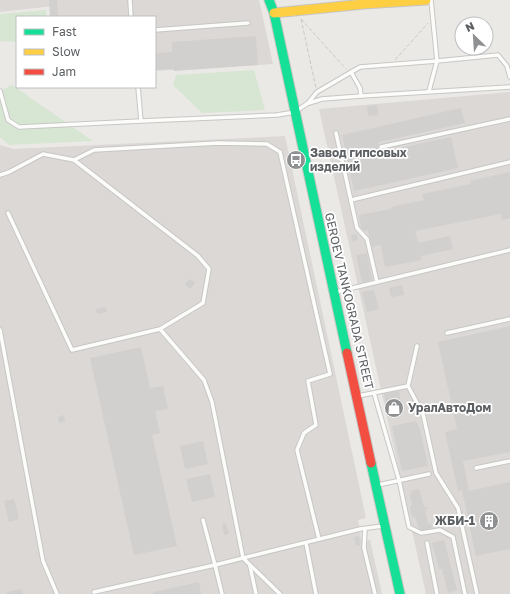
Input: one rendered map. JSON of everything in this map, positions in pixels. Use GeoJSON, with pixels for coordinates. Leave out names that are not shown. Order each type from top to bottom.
{"type":"FeatureCollection","features":[{"type":"Feature","properties":{"kind":"main road","name":"GEROEV TANKOGRADA STREET"},"geometry":{"type":"LineString","coordinates":[[269,0],[274,13],[294,112],[358,396],[400,594]]}},
{"type":"Feature","properties":{"kind":"main road","name":"GEROEV TANKOGRADA STREET"},"geometry":{"type":"LineString","coordinates":[[274,0],[274,13]]}},
{"type":"Feature","properties":{"kind":"main road"},"geometry":{"type":"LineString","coordinates":[[274,13],[300,15],[360,2],[426,0]]}},
{"type":"Feature","properties":{"kind":"lane"},"geometry":{"type":"LineString","coordinates":[[130,0],[131,16]]}},
{"type":"Feature","properties":{"kind":"lane"},"geometry":{"type":"LineString","coordinates":[[429,91],[437,62],[431,0]]}},
{"type":"Feature","properties":{"kind":"lane"},"geometry":{"type":"LineString","coordinates":[[156,30],[248,23]]}},
{"type":"Feature","properties":{"kind":"lane"},"geometry":{"type":"LineString","coordinates":[[308,103],[316,92],[360,67],[437,62],[498,55],[508,66],[510,77]]}},
{"type":"Feature","properties":{"kind":"lane"},"geometry":{"type":"LineString","coordinates":[[350,73],[360,88],[361,96]]}},
{"type":"Feature","properties":{"kind":"lane"},"geometry":{"type":"LineString","coordinates":[[0,91],[8,120],[19,127],[277,115],[294,112],[308,103],[322,100],[429,91],[510,87]]}},
{"type":"Feature","properties":{"kind":"lane"},"geometry":{"type":"LineString","coordinates":[[138,88],[141,121]]}},
{"type":"Feature","properties":{"kind":"lane"},"geometry":{"type":"LineString","coordinates":[[381,147],[510,119]]}},
{"type":"Feature","properties":{"kind":"lane"},"geometry":{"type":"LineString","coordinates":[[336,134],[357,228],[367,239],[377,282]]}},
{"type":"Feature","properties":{"kind":"lane"},"geometry":{"type":"LineString","coordinates":[[74,160],[94,150],[218,143],[267,144],[280,152],[330,374],[308,381],[316,425],[304,433],[297,450],[319,539]]}},
{"type":"Feature","properties":{"kind":"lane"},"geometry":{"type":"LineString","coordinates":[[0,175],[9,172],[43,154],[74,160],[198,256],[209,269],[203,303],[160,329],[72,350],[8,213]]}},
{"type":"Feature","properties":{"kind":"lane"},"geometry":{"type":"LineString","coordinates":[[351,200],[510,162]]}},
{"type":"Feature","properties":{"kind":"lane"},"geometry":{"type":"LineString","coordinates":[[334,292],[510,250]]}},
{"type":"Feature","properties":{"kind":"lane"},"geometry":{"type":"LineString","coordinates":[[447,333],[510,319]]}},
{"type":"Feature","properties":{"kind":"lane"},"geometry":{"type":"LineString","coordinates":[[160,329],[204,380],[212,402],[243,558],[280,594]]}},
{"type":"Feature","properties":{"kind":"lane"},"geometry":{"type":"LineString","coordinates":[[0,330],[43,561],[57,594]]}},
{"type":"Feature","properties":{"kind":"lane"},"geometry":{"type":"LineString","coordinates":[[417,346],[408,386],[423,414],[436,473],[458,508],[477,594]]}},
{"type":"Feature","properties":{"kind":"lane"},"geometry":{"type":"LineString","coordinates":[[358,396],[408,386]]}},
{"type":"Feature","properties":{"kind":"lane"},"geometry":{"type":"LineString","coordinates":[[374,393],[399,480],[409,527],[421,533],[440,530],[453,537],[465,594]]}},
{"type":"Feature","properties":{"kind":"lane"},"geometry":{"type":"LineString","coordinates":[[476,468],[510,461]]}},
{"type":"Feature","properties":{"kind":"lane"},"geometry":{"type":"LineString","coordinates":[[377,485],[429,474]]}},
{"type":"Feature","properties":{"kind":"lane"},"geometry":{"type":"LineString","coordinates":[[202,520],[222,594]]}},
{"type":"Feature","properties":{"kind":"lane"},"geometry":{"type":"LineString","coordinates":[[94,592],[215,565],[319,539],[386,525]]}},
{"type":"Feature","properties":{"kind":"lane"},"geometry":{"type":"LineString","coordinates":[[365,529],[364,548],[375,594]]}},
{"type":"Feature","properties":{"kind":"lane"},"geometry":{"type":"LineString","coordinates":[[306,543],[316,594]]}},
{"type":"Feature","properties":{"kind":"lane"},"geometry":{"type":"LineString","coordinates":[[427,543],[437,594]]}},
{"type":"Feature","properties":{"kind":"lane"},"geometry":{"type":"LineString","coordinates":[[250,565],[256,594]]}},
{"type":"Feature","properties":{"kind":"path"},"geometry":{"type":"LineString","coordinates":[[300,15],[350,73]]}},
{"type":"Feature","properties":{"kind":"path"},"geometry":{"type":"LineString","coordinates":[[300,15],[316,92]]}},
{"type":"Feature","properties":{"kind":"path"},"geometry":{"type":"LineString","coordinates":[[391,65],[432,18]]}},
{"type":"Feature","properties":{"kind":"shaded area"},"geometry":{"type":"Polygon","coordinates":[[[0,0],[259,0],[273,64],[156,71],[156,16],[55,16],[54,6],[0,12],[0,0]]]}},
{"type":"Feature","properties":{"kind":"shaded area"},"geometry":{"type":"Polygon","coordinates":[[[510,92],[510,594],[426,594],[319,109],[510,92]]]}},
{"type":"Feature","properties":{"kind":"shaded area"},"geometry":{"type":"Polygon","coordinates":[[[285,136],[366,518],[358,520],[362,541],[370,540],[382,594],[0,594],[0,145],[13,149],[285,136]]]}},
{"type":"Feature","properties":{"kind":"green space"},"geometry":{"type":"Polygon","coordinates":[[[46,10],[46,16],[16,16],[16,42],[0,41],[0,14],[46,10]]]}},
{"type":"Feature","properties":{"kind":"green space"},"geometry":{"type":"Polygon","coordinates":[[[254,70],[265,110],[202,113],[173,85],[176,75],[254,70]]]}},
{"type":"Feature","properties":{"kind":"green space"},"geometry":{"type":"Polygon","coordinates":[[[12,85],[93,141],[9,145],[0,137],[0,91],[12,85]]]}},
{"type":"Feature","properties":{"kind":"building"},"geometry":{"type":"Polygon","coordinates":[[[49,0],[57,0],[58,16],[50,16],[49,0]]]}},
{"type":"Feature","properties":{"kind":"building"},"geometry":{"type":"Polygon","coordinates":[[[256,36],[258,65],[174,71],[174,69],[156,70],[156,53],[172,52],[173,42],[256,36]]]}},
{"type":"Feature","properties":{"kind":"building"},"geometry":{"type":"Polygon","coordinates":[[[377,105],[378,115],[368,116],[367,106],[377,105]]]}},
{"type":"Feature","properties":{"kind":"building"},"geometry":{"type":"Polygon","coordinates":[[[461,108],[465,123],[379,142],[378,146],[382,152],[451,137],[458,168],[354,191],[342,135],[461,108]]]}},
{"type":"Feature","properties":{"kind":"building"},"geometry":{"type":"Polygon","coordinates":[[[510,172],[510,218],[502,220],[501,214],[415,231],[418,243],[450,236],[453,249],[421,256],[422,260],[385,267],[381,245],[372,247],[368,230],[364,231],[361,228],[359,215],[391,209],[391,207],[424,200],[422,194],[471,184],[470,181],[510,172]]]}},
{"type":"Feature","properties":{"kind":"building"},"geometry":{"type":"Polygon","coordinates":[[[357,234],[358,240],[352,241],[351,235],[357,234]]]}},
{"type":"Feature","properties":{"kind":"building"},"geometry":{"type":"Polygon","coordinates":[[[367,253],[372,280],[362,282],[356,255],[367,253]]]}},
{"type":"Feature","properties":{"kind":"building"},"geometry":{"type":"Polygon","coordinates":[[[190,279],[195,283],[190,289],[185,284],[190,279]]]}},
{"type":"Feature","properties":{"kind":"building"},"geometry":{"type":"Polygon","coordinates":[[[402,285],[404,295],[391,297],[389,288],[402,285]]]}},
{"type":"Feature","properties":{"kind":"building"},"geometry":{"type":"Polygon","coordinates":[[[374,290],[379,309],[367,312],[362,292],[374,290]]]}},
{"type":"Feature","properties":{"kind":"building"},"geometry":{"type":"Polygon","coordinates":[[[106,307],[107,312],[97,314],[96,309],[106,307]]]}},
{"type":"Feature","properties":{"kind":"building"},"geometry":{"type":"Polygon","coordinates":[[[510,326],[510,452],[463,461],[469,491],[510,482],[510,549],[476,556],[462,490],[458,491],[445,432],[457,429],[438,342],[510,326]]]}},
{"type":"Feature","properties":{"kind":"building"},"geometry":{"type":"Polygon","coordinates":[[[141,347],[150,388],[163,386],[168,409],[155,411],[160,433],[152,435],[177,546],[134,555],[90,358],[141,347]]]}},
{"type":"Feature","properties":{"kind":"building"},"geometry":{"type":"Polygon","coordinates":[[[399,391],[403,413],[389,416],[384,394],[399,391]]]}},
{"type":"Feature","properties":{"kind":"building"},"geometry":{"type":"Polygon","coordinates":[[[64,415],[65,421],[59,423],[58,417],[64,415]]]}},
{"type":"Feature","properties":{"kind":"building"},"geometry":{"type":"Polygon","coordinates":[[[416,421],[420,429],[428,466],[402,471],[392,426],[416,421]]]}},
{"type":"Feature","properties":{"kind":"building"},"geometry":{"type":"Polygon","coordinates":[[[203,441],[208,464],[185,469],[180,446],[203,441]]]}},
{"type":"Feature","properties":{"kind":"building"},"geometry":{"type":"Polygon","coordinates":[[[210,474],[215,497],[192,502],[186,479],[210,474]]]}},
{"type":"Feature","properties":{"kind":"building"},"geometry":{"type":"Polygon","coordinates":[[[419,489],[424,507],[429,508],[425,510],[428,524],[431,523],[432,528],[422,530],[419,528],[415,517],[412,517],[410,506],[412,505],[410,495],[411,491],[419,489]]]}},
{"type":"Feature","properties":{"kind":"building"},"geometry":{"type":"Polygon","coordinates":[[[14,499],[19,519],[9,522],[4,501],[14,499]]]}},
{"type":"Feature","properties":{"kind":"building"},"geometry":{"type":"Polygon","coordinates":[[[226,523],[229,534],[224,535],[222,524],[226,523]]]}},
{"type":"Feature","properties":{"kind":"building"},"geometry":{"type":"Polygon","coordinates":[[[359,536],[360,545],[356,546],[354,537],[359,536]]]}},
{"type":"Feature","properties":{"kind":"building"},"geometry":{"type":"Polygon","coordinates":[[[444,540],[457,590],[448,593],[442,569],[439,569],[432,543],[444,540]]]}},
{"type":"Feature","properties":{"kind":"building"},"geometry":{"type":"Polygon","coordinates":[[[199,582],[201,594],[153,594],[153,592],[199,582]]]}},
{"type":"Feature","properties":{"kind":"building"},"geometry":{"type":"Polygon","coordinates":[[[22,589],[23,594],[7,594],[7,592],[22,589]]]}},
{"type":"Feature","properties":{"kind":"traffic: fast"},"geometry":{"type":"LineString","coordinates":[[269,0],[274,13],[347,353]]}},
{"type":"Feature","properties":{"kind":"traffic: fast"},"geometry":{"type":"LineString","coordinates":[[371,463],[400,594]]}},
{"type":"Feature","properties":{"kind":"traffic: slow"},"geometry":{"type":"LineString","coordinates":[[274,13],[364,4],[426,0]]}},
{"type":"Feature","properties":{"kind":"traffic: jam"},"geometry":{"type":"LineString","coordinates":[[347,353],[371,463]]}},
{"type":"Feature","properties":{"kind":"place","name":"Завод гипсовых изделий"},"geometry":{"type":"Point","coordinates":[296,160]}},
{"type":"Feature","properties":{"kind":"place","name":"УралАвтоДом"},"geometry":{"type":"Point","coordinates":[394,408]}},
{"type":"Feature","properties":{"kind":"place","name":"ЖБИ-1"},"geometry":{"type":"Point","coordinates":[489,521]}}]}
